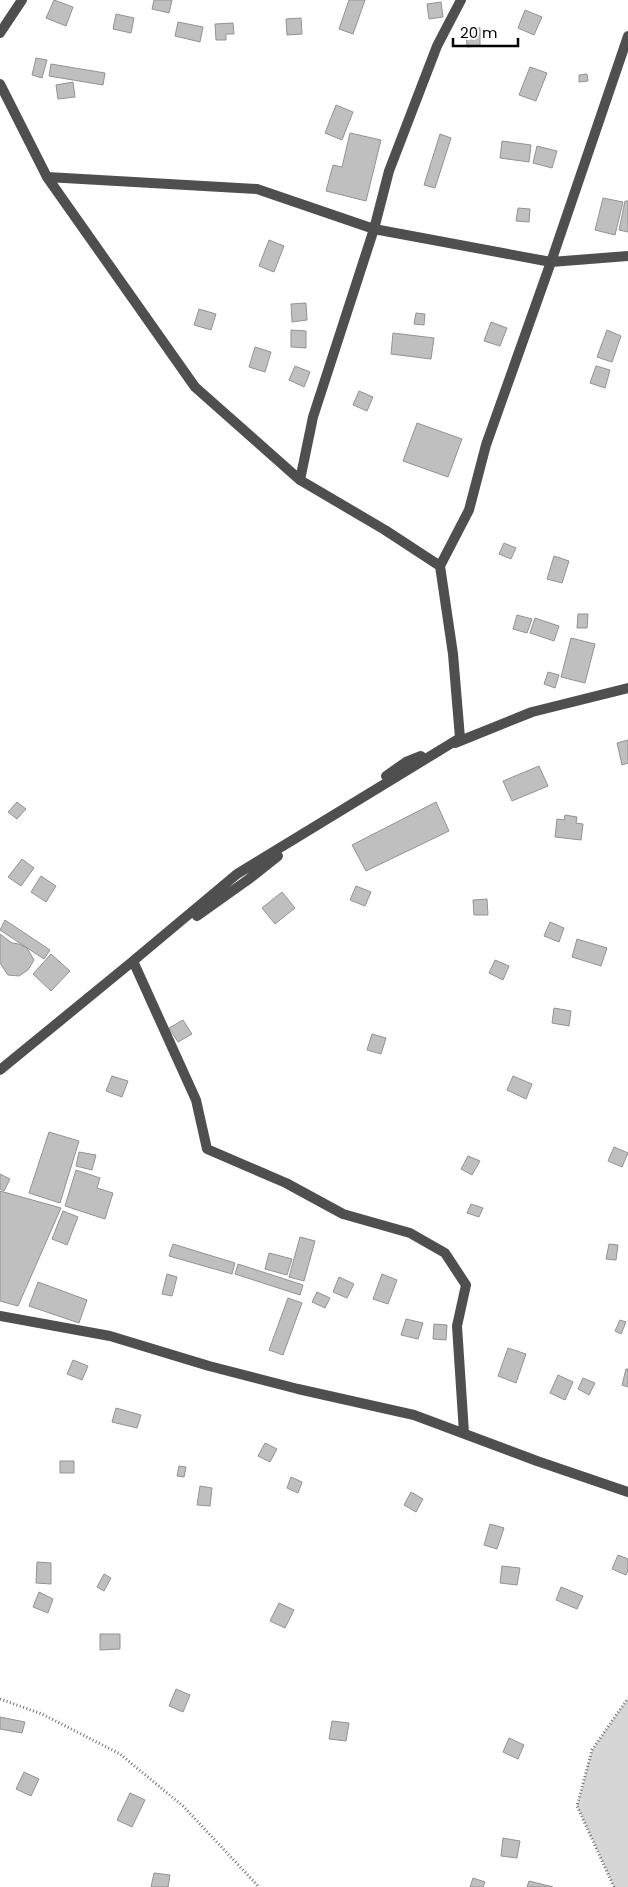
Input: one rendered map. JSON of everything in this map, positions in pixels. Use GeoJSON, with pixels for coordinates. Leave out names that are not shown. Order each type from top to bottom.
{"type":"FeatureCollection","features":[{"type":"Feature","properties":{"kind":"street"},"geometry":{"type":"LineString","coordinates":[[0,33],[22,0]]}},
{"type":"Feature","properties":{"kind":"street"},"geometry":{"type":"LineString","coordinates":[[300,480],[313,417],[374,229],[393,162],[437,46],[461,0]]}},
{"type":"Feature","properties":{"kind":"street"},"geometry":{"type":"LineString","coordinates":[[0,1070],[237,874],[460,738],[453,654],[440,566],[469,510],[486,445],[628,36]]}},
{"type":"Feature","properties":{"kind":"street"},"geometry":{"type":"LineString","coordinates":[[0,84],[47,177],[195,388],[300,480],[385,530],[440,566]]}},
{"type":"Feature","properties":{"kind":"street"},"geometry":{"type":"LineString","coordinates":[[47,177],[257,189],[374,229],[551,262],[628,256]]}},
{"type":"Feature","properties":{"kind":"street"},"geometry":{"type":"LineString","coordinates":[[133,961],[248,879],[326,817],[406,762],[532,712],[628,688]]}},
{"type":"Feature","properties":{"kind":"street"},"geometry":{"type":"LineString","coordinates":[[133,961],[196,1100],[207,1149],[286,1183],[343,1214],[410,1234],[445,1252],[466,1285],[456,1326],[464,1433]]}},
{"type":"Feature","properties":{"kind":"street"},"geometry":{"type":"LineString","coordinates":[[0,1316],[110,1336],[208,1366],[298,1389],[414,1415],[628,1492]]}},
{"type":"Feature","properties":{"kind":"path"},"geometry":{"type":"LineString","coordinates":[[614,1887],[577,1806],[592,1750],[628,1698]]}},
{"type":"Feature","properties":{"kind":"path"},"geometry":{"type":"LineString","coordinates":[[0,1700],[42,1714],[120,1754],[183,1806],[259,1887]]}},
{"type":"Feature","properties":{"kind":"shaded area"},"geometry":{"type":"Polygon","coordinates":[[[628,1698],[628,1887],[614,1887],[577,1806],[592,1750],[628,1698]]]}},
{"type":"Feature","properties":{"kind":"building"},"geometry":{"type":"Polygon","coordinates":[[[54,0],[73,7],[66,26],[46,18],[54,0]]]}},
{"type":"Feature","properties":{"kind":"building"},"geometry":{"type":"Polygon","coordinates":[[[154,0],[172,0],[169,13],[152,9],[154,0]]]}},
{"type":"Feature","properties":{"kind":"building"},"geometry":{"type":"Polygon","coordinates":[[[349,0],[365,0],[353,34],[339,29],[349,0]]]}},
{"type":"Feature","properties":{"kind":"building"},"geometry":{"type":"Polygon","coordinates":[[[441,2],[443,17],[429,19],[427,4],[441,2]]]}},
{"type":"Feature","properties":{"kind":"building"},"geometry":{"type":"Polygon","coordinates":[[[525,10],[542,17],[534,35],[518,28],[525,10]]]}},
{"type":"Feature","properties":{"kind":"building"},"geometry":{"type":"Polygon","coordinates":[[[116,14],[134,18],[131,33],[113,29],[116,14]]]}},
{"type":"Feature","properties":{"kind":"building"},"geometry":{"type":"Polygon","coordinates":[[[301,18],[302,34],[287,35],[286,19],[301,18]]]}},
{"type":"Feature","properties":{"kind":"building"},"geometry":{"type":"Polygon","coordinates":[[[178,22],[203,27],[200,42],[175,36],[178,22]]]}},
{"type":"Feature","properties":{"kind":"building"},"geometry":{"type":"Polygon","coordinates":[[[233,23],[234,34],[226,34],[226,40],[216,40],[215,24],[233,23]]]}},
{"type":"Feature","properties":{"kind":"building"},"geometry":{"type":"Polygon","coordinates":[[[480,28],[480,46],[467,47],[466,29],[480,28]]]}},
{"type":"Feature","properties":{"kind":"building"},"geometry":{"type":"Polygon","coordinates":[[[36,58],[47,60],[42,78],[32,75],[36,58]]]}},
{"type":"Feature","properties":{"kind":"building"},"geometry":{"type":"Polygon","coordinates":[[[51,64],[105,73],[103,85],[49,76],[51,64]]]}},
{"type":"Feature","properties":{"kind":"building"},"geometry":{"type":"Polygon","coordinates":[[[530,67],[547,73],[536,101],[519,95],[530,67]]]}},
{"type":"Feature","properties":{"kind":"building"},"geometry":{"type":"Polygon","coordinates":[[[587,74],[588,81],[579,82],[579,75],[587,74]]]}},
{"type":"Feature","properties":{"kind":"building"},"geometry":{"type":"Polygon","coordinates":[[[73,82],[75,97],[58,99],[56,85],[73,82]]]}},
{"type":"Feature","properties":{"kind":"building"},"geometry":{"type":"Polygon","coordinates":[[[336,105],[353,112],[342,140],[325,133],[336,105]]]}},
{"type":"Feature","properties":{"kind":"building"},"geometry":{"type":"Polygon","coordinates":[[[350,133],[381,140],[366,201],[326,191],[333,165],[342,167],[350,133]]]}},
{"type":"Feature","properties":{"kind":"building"},"geometry":{"type":"Polygon","coordinates":[[[440,134],[451,138],[435,188],[424,185],[440,134]]]}},
{"type":"Feature","properties":{"kind":"building"},"geometry":{"type":"Polygon","coordinates":[[[502,141],[531,145],[529,162],[500,158],[502,141]]]}},
{"type":"Feature","properties":{"kind":"building"},"geometry":{"type":"Polygon","coordinates":[[[537,146],[557,151],[552,168],[533,163],[537,146]]]}},
{"type":"Feature","properties":{"kind":"building"},"geometry":{"type":"Polygon","coordinates":[[[603,198],[623,202],[615,235],[595,230],[603,198]]]}},
{"type":"Feature","properties":{"kind":"building"},"geometry":{"type":"Polygon","coordinates":[[[625,201],[628,201],[628,232],[619,230],[625,201]]]}},
{"type":"Feature","properties":{"kind":"building"},"geometry":{"type":"Polygon","coordinates":[[[518,208],[530,209],[529,222],[516,221],[518,208]]]}},
{"type":"Feature","properties":{"kind":"building"},"geometry":{"type":"Polygon","coordinates":[[[269,240],[284,246],[274,272],[259,266],[269,240]]]}},
{"type":"Feature","properties":{"kind":"building"},"geometry":{"type":"Polygon","coordinates":[[[306,303],[307,320],[292,322],[291,304],[306,303]]]}},
{"type":"Feature","properties":{"kind":"building"},"geometry":{"type":"Polygon","coordinates":[[[199,309],[216,314],[211,330],[194,325],[199,309]]]}},
{"type":"Feature","properties":{"kind":"building"},"geometry":{"type":"Polygon","coordinates":[[[416,313],[425,314],[424,325],[414,324],[416,313]]]}},
{"type":"Feature","properties":{"kind":"building"},"geometry":{"type":"Polygon","coordinates":[[[491,322],[507,328],[500,346],[484,341],[491,322]]]}},
{"type":"Feature","properties":{"kind":"building"},"geometry":{"type":"Polygon","coordinates":[[[291,330],[306,331],[306,348],[291,347],[291,330]]]}},
{"type":"Feature","properties":{"kind":"building"},"geometry":{"type":"Polygon","coordinates":[[[607,330],[621,336],[612,362],[597,357],[607,330]]]}},
{"type":"Feature","properties":{"kind":"building"},"geometry":{"type":"Polygon","coordinates":[[[393,333],[434,338],[431,359],[391,354],[393,333]]]}},
{"type":"Feature","properties":{"kind":"building"},"geometry":{"type":"Polygon","coordinates":[[[255,347],[271,352],[265,372],[249,367],[255,347]]]}},
{"type":"Feature","properties":{"kind":"building"},"geometry":{"type":"Polygon","coordinates":[[[295,366],[310,372],[304,387],[289,380],[295,366]]]}},
{"type":"Feature","properties":{"kind":"building"},"geometry":{"type":"Polygon","coordinates":[[[596,366],[610,370],[605,388],[590,383],[596,366]]]}},
{"type":"Feature","properties":{"kind":"building"},"geometry":{"type":"Polygon","coordinates":[[[359,391],[373,397],[367,411],[353,405],[359,391]]]}},
{"type":"Feature","properties":{"kind":"building"},"geometry":{"type":"Polygon","coordinates":[[[417,423],[462,439],[448,477],[403,461],[417,423]]]}},
{"type":"Feature","properties":{"kind":"building"},"geometry":{"type":"Polygon","coordinates":[[[504,543],[516,548],[511,559],[499,554],[504,543]]]}},
{"type":"Feature","properties":{"kind":"building"},"geometry":{"type":"Polygon","coordinates":[[[554,556],[569,561],[562,583],[547,579],[554,556]]]}},
{"type":"Feature","properties":{"kind":"building"},"geometry":{"type":"Polygon","coordinates":[[[578,614],[588,614],[587,628],[577,628],[578,614]]]}},
{"type":"Feature","properties":{"kind":"building"},"geometry":{"type":"Polygon","coordinates":[[[517,615],[532,619],[527,633],[513,629],[517,615]]]}},
{"type":"Feature","properties":{"kind":"building"},"geometry":{"type":"Polygon","coordinates":[[[535,618],[559,626],[554,641],[530,633],[535,618]]]}},
{"type":"Feature","properties":{"kind":"building"},"geometry":{"type":"Polygon","coordinates":[[[571,638],[595,644],[585,683],[561,677],[571,638]]]}},
{"type":"Feature","properties":{"kind":"building"},"geometry":{"type":"Polygon","coordinates":[[[548,672],[559,675],[555,688],[544,684],[548,672]]]}},
{"type":"Feature","properties":{"kind":"building"},"geometry":{"type":"Polygon","coordinates":[[[628,740],[628,763],[622,765],[617,743],[628,740]]]}},
{"type":"Feature","properties":{"kind":"building"},"geometry":{"type":"Polygon","coordinates":[[[539,766],[548,786],[512,801],[503,781],[539,766]]]}},
{"type":"Feature","properties":{"kind":"building"},"geometry":{"type":"Polygon","coordinates":[[[17,802],[26,809],[17,819],[8,812],[17,802]]]}},
{"type":"Feature","properties":{"kind":"building"},"geometry":{"type":"Polygon","coordinates":[[[436,802],[449,831],[366,871],[352,845],[436,802]]]}},
{"type":"Feature","properties":{"kind":"building"},"geometry":{"type":"Polygon","coordinates":[[[565,815],[577,817],[576,823],[583,824],[581,840],[555,837],[557,819],[564,820],[565,815]]]}},
{"type":"Feature","properties":{"kind":"building"},"geometry":{"type":"Polygon","coordinates":[[[22,859],[34,868],[21,886],[8,877],[22,859]]]}},
{"type":"Feature","properties":{"kind":"building"},"geometry":{"type":"Polygon","coordinates":[[[41,876],[56,886],[46,902],[31,892],[41,876]]]}},
{"type":"Feature","properties":{"kind":"building"},"geometry":{"type":"Polygon","coordinates":[[[356,886],[371,892],[365,906],[350,900],[356,886]]]}},
{"type":"Feature","properties":{"kind":"building"},"geometry":{"type":"Polygon","coordinates":[[[282,892],[295,908],[275,924],[262,908],[282,892]]]}},
{"type":"Feature","properties":{"kind":"building"},"geometry":{"type":"Polygon","coordinates":[[[487,899],[488,915],[474,915],[473,900],[487,899]]]}},
{"type":"Feature","properties":{"kind":"building"},"geometry":{"type":"Polygon","coordinates":[[[5,920],[50,950],[44,959],[0,930],[5,920]]]}},
{"type":"Feature","properties":{"kind":"building"},"geometry":{"type":"Polygon","coordinates":[[[550,922],[564,928],[559,942],[544,936],[550,922]]]}},
{"type":"Feature","properties":{"kind":"building"},"geometry":{"type":"Polygon","coordinates":[[[0,934],[12,943],[27,948],[34,960],[28,970],[19,976],[8,975],[0,963],[0,934]]]}},
{"type":"Feature","properties":{"kind":"building"},"geometry":{"type":"Polygon","coordinates":[[[577,939],[607,948],[601,966],[572,957],[577,939]]]}},
{"type":"Feature","properties":{"kind":"building"},"geometry":{"type":"Polygon","coordinates":[[[51,954],[70,971],[51,991],[33,974],[51,954]]]}},
{"type":"Feature","properties":{"kind":"building"},"geometry":{"type":"Polygon","coordinates":[[[495,960],[509,966],[503,980],[489,973],[495,960]]]}},
{"type":"Feature","properties":{"kind":"building"},"geometry":{"type":"Polygon","coordinates":[[[554,1008],[571,1011],[569,1026],[552,1023],[554,1008]]]}},
{"type":"Feature","properties":{"kind":"building"},"geometry":{"type":"Polygon","coordinates":[[[183,1020],[192,1034],[178,1042],[169,1028],[183,1020]]]}},
{"type":"Feature","properties":{"kind":"building"},"geometry":{"type":"Polygon","coordinates":[[[372,1034],[386,1038],[381,1054],[367,1050],[372,1034]]]}},
{"type":"Feature","properties":{"kind":"building"},"geometry":{"type":"Polygon","coordinates":[[[112,1076],[128,1081],[122,1097],[106,1091],[112,1076]]]}},
{"type":"Feature","properties":{"kind":"building"},"geometry":{"type":"Polygon","coordinates":[[[513,1076],[532,1084],[526,1099],[507,1090],[513,1076]]]}},
{"type":"Feature","properties":{"kind":"building"},"geometry":{"type":"Polygon","coordinates":[[[49,1132],[79,1141],[60,1203],[29,1193],[49,1132]]]}},
{"type":"Feature","properties":{"kind":"building"},"geometry":{"type":"Polygon","coordinates":[[[614,1147],[628,1153],[622,1167],[608,1161],[614,1147]]]}},
{"type":"Feature","properties":{"kind":"building"},"geometry":{"type":"Polygon","coordinates":[[[79,1152],[96,1155],[92,1170],[76,1166],[79,1152]]]}},
{"type":"Feature","properties":{"kind":"building"},"geometry":{"type":"Polygon","coordinates":[[[468,1156],[480,1161],[472,1175],[461,1169],[468,1156]]]}},
{"type":"Feature","properties":{"kind":"building"},"geometry":{"type":"Polygon","coordinates":[[[76,1170],[100,1178],[97,1188],[113,1193],[105,1219],[65,1206],[76,1170]]]}},
{"type":"Feature","properties":{"kind":"building"},"geometry":{"type":"Polygon","coordinates":[[[0,1174],[10,1179],[4,1191],[0,1189],[0,1174]]]}},
{"type":"Feature","properties":{"kind":"building"},"geometry":{"type":"Polygon","coordinates":[[[0,1191],[61,1208],[18,1306],[0,1301],[0,1191]]]}},
{"type":"Feature","properties":{"kind":"building"},"geometry":{"type":"Polygon","coordinates":[[[471,1204],[483,1208],[479,1217],[467,1213],[471,1204]]]}},
{"type":"Feature","properties":{"kind":"building"},"geometry":{"type":"Polygon","coordinates":[[[63,1211],[78,1217],[67,1245],[52,1239],[63,1211]]]}},
{"type":"Feature","properties":{"kind":"building"},"geometry":{"type":"Polygon","coordinates":[[[300,1237],[315,1241],[304,1281],[289,1277],[300,1237]]]}},
{"type":"Feature","properties":{"kind":"building"},"geometry":{"type":"Polygon","coordinates":[[[173,1244],[235,1263],[232,1274],[169,1256],[173,1244]]]}},
{"type":"Feature","properties":{"kind":"building"},"geometry":{"type":"Polygon","coordinates":[[[609,1244],[618,1245],[616,1260],[606,1259],[609,1244]]]}},
{"type":"Feature","properties":{"kind":"building"},"geometry":{"type":"Polygon","coordinates":[[[269,1253],[292,1259],[287,1275],[265,1269],[269,1253]]]}},
{"type":"Feature","properties":{"kind":"building"},"geometry":{"type":"Polygon","coordinates":[[[238,1264],[303,1285],[300,1295],[235,1274],[238,1264]]]}},
{"type":"Feature","properties":{"kind":"building"},"geometry":{"type":"Polygon","coordinates":[[[167,1274],[177,1277],[172,1296],[162,1294],[167,1274]]]}},
{"type":"Feature","properties":{"kind":"building"},"geometry":{"type":"Polygon","coordinates":[[[382,1274],[397,1280],[388,1304],[373,1299],[382,1274]]]}},
{"type":"Feature","properties":{"kind":"building"},"geometry":{"type":"Polygon","coordinates":[[[339,1277],[354,1284],[347,1298],[333,1292],[339,1277]]]}},
{"type":"Feature","properties":{"kind":"building"},"geometry":{"type":"Polygon","coordinates":[[[38,1282],[87,1300],[79,1323],[29,1306],[38,1282]]]}},
{"type":"Feature","properties":{"kind":"building"},"geometry":{"type":"Polygon","coordinates":[[[317,1292],[330,1298],[325,1308],[312,1302],[317,1292]]]}},
{"type":"Feature","properties":{"kind":"building"},"geometry":{"type":"Polygon","coordinates":[[[288,1298],[302,1303],[283,1355],[269,1350],[288,1298]]]}},
{"type":"Feature","properties":{"kind":"building"},"geometry":{"type":"Polygon","coordinates":[[[406,1319],[423,1323],[418,1339],[401,1335],[406,1319]]]}},
{"type":"Feature","properties":{"kind":"building"},"geometry":{"type":"Polygon","coordinates":[[[620,1320],[626,1322],[621,1334],[615,1331],[620,1320]]]}},
{"type":"Feature","properties":{"kind":"building"},"geometry":{"type":"Polygon","coordinates":[[[434,1324],[447,1325],[446,1340],[433,1339],[434,1324]]]}},
{"type":"Feature","properties":{"kind":"building"},"geometry":{"type":"Polygon","coordinates":[[[508,1348],[526,1354],[516,1383],[498,1376],[508,1348]]]}},
{"type":"Feature","properties":{"kind":"building"},"geometry":{"type":"Polygon","coordinates":[[[73,1360],[88,1366],[82,1380],[67,1374],[73,1360]]]}},
{"type":"Feature","properties":{"kind":"building"},"geometry":{"type":"Polygon","coordinates":[[[626,1369],[628,1369],[628,1387],[622,1385],[626,1369]]]}},
{"type":"Feature","properties":{"kind":"building"},"geometry":{"type":"Polygon","coordinates":[[[558,1375],[573,1382],[565,1400],[550,1393],[558,1375]]]}},
{"type":"Feature","properties":{"kind":"building"},"geometry":{"type":"Polygon","coordinates":[[[583,1378],[595,1383],[589,1395],[578,1389],[583,1378]]]}},
{"type":"Feature","properties":{"kind":"building"},"geometry":{"type":"Polygon","coordinates":[[[116,1408],[141,1415],[137,1428],[112,1422],[116,1408]]]}},
{"type":"Feature","properties":{"kind":"building"},"geometry":{"type":"Polygon","coordinates":[[[265,1443],[277,1449],[270,1462],[258,1456],[265,1443]]]}},
{"type":"Feature","properties":{"kind":"building"},"geometry":{"type":"Polygon","coordinates":[[[60,1461],[74,1461],[74,1473],[60,1473],[60,1461]]]}},
{"type":"Feature","properties":{"kind":"building"},"geometry":{"type":"Polygon","coordinates":[[[179,1466],[186,1467],[184,1477],[177,1476],[179,1466]]]}},
{"type":"Feature","properties":{"kind":"building"},"geometry":{"type":"Polygon","coordinates":[[[291,1477],[302,1482],[298,1493],[287,1488],[291,1477]]]}},
{"type":"Feature","properties":{"kind":"building"},"geometry":{"type":"Polygon","coordinates":[[[200,1486],[212,1488],[210,1506],[197,1505],[200,1486]]]}},
{"type":"Feature","properties":{"kind":"building"},"geometry":{"type":"Polygon","coordinates":[[[411,1492],[423,1499],[416,1512],[404,1505],[411,1492]]]}},
{"type":"Feature","properties":{"kind":"building"},"geometry":{"type":"Polygon","coordinates":[[[490,1524],[504,1528],[497,1549],[484,1545],[490,1524]]]}},
{"type":"Feature","properties":{"kind":"building"},"geometry":{"type":"Polygon","coordinates":[[[618,1555],[628,1559],[626,1575],[612,1569],[618,1555]]]}},
{"type":"Feature","properties":{"kind":"building"},"geometry":{"type":"Polygon","coordinates":[[[37,1562],[51,1563],[51,1584],[36,1583],[37,1562]]]}},
{"type":"Feature","properties":{"kind":"building"},"geometry":{"type":"Polygon","coordinates":[[[502,1566],[520,1568],[517,1585],[500,1583],[502,1566]]]}},
{"type":"Feature","properties":{"kind":"building"},"geometry":{"type":"Polygon","coordinates":[[[104,1574],[111,1578],[104,1591],[97,1587],[104,1574]]]}},
{"type":"Feature","properties":{"kind":"building"},"geometry":{"type":"Polygon","coordinates":[[[561,1587],[583,1596],[577,1609],[556,1600],[561,1587]]]}},
{"type":"Feature","properties":{"kind":"building"},"geometry":{"type":"Polygon","coordinates":[[[39,1592],[53,1599],[48,1613],[33,1607],[39,1592]]]}},
{"type":"Feature","properties":{"kind":"building"},"geometry":{"type":"Polygon","coordinates":[[[279,1603],[294,1610],[285,1628],[270,1621],[279,1603]]]}},
{"type":"Feature","properties":{"kind":"building"},"geometry":{"type":"Polygon","coordinates":[[[100,1634],[120,1634],[120,1649],[100,1650],[100,1634]]]}},
{"type":"Feature","properties":{"kind":"building"},"geometry":{"type":"Polygon","coordinates":[[[176,1689],[190,1695],[183,1712],[169,1706],[176,1689]]]}},
{"type":"Feature","properties":{"kind":"building"},"geometry":{"type":"Polygon","coordinates":[[[0,1717],[25,1722],[22,1733],[0,1729],[0,1717]]]}},
{"type":"Feature","properties":{"kind":"building"},"geometry":{"type":"Polygon","coordinates":[[[332,1721],[349,1723],[346,1741],[329,1739],[332,1721]]]}},
{"type":"Feature","properties":{"kind":"building"},"geometry":{"type":"Polygon","coordinates":[[[509,1738],[524,1745],[518,1759],[503,1752],[509,1738]]]}},
{"type":"Feature","properties":{"kind":"building"},"geometry":{"type":"Polygon","coordinates":[[[24,1772],[39,1779],[31,1796],[16,1789],[24,1772]]]}},
{"type":"Feature","properties":{"kind":"building"},"geometry":{"type":"Polygon","coordinates":[[[130,1793],[145,1800],[132,1827],[117,1820],[130,1793]]]}},
{"type":"Feature","properties":{"kind":"building"},"geometry":{"type":"Polygon","coordinates":[[[503,1838],[520,1841],[517,1858],[501,1856],[503,1838]]]}},
{"type":"Feature","properties":{"kind":"building"},"geometry":{"type":"Polygon","coordinates":[[[154,1873],[170,1875],[168,1887],[151,1887],[154,1873]]]}},
{"type":"Feature","properties":{"kind":"building"},"geometry":{"type":"Polygon","coordinates":[[[473,1878],[485,1882],[483,1887],[470,1887],[473,1878]]]}},
{"type":"Feature","properties":{"kind":"building"},"geometry":{"type":"Polygon","coordinates":[[[529,1881],[553,1887],[527,1887],[529,1881]]]}}]}
